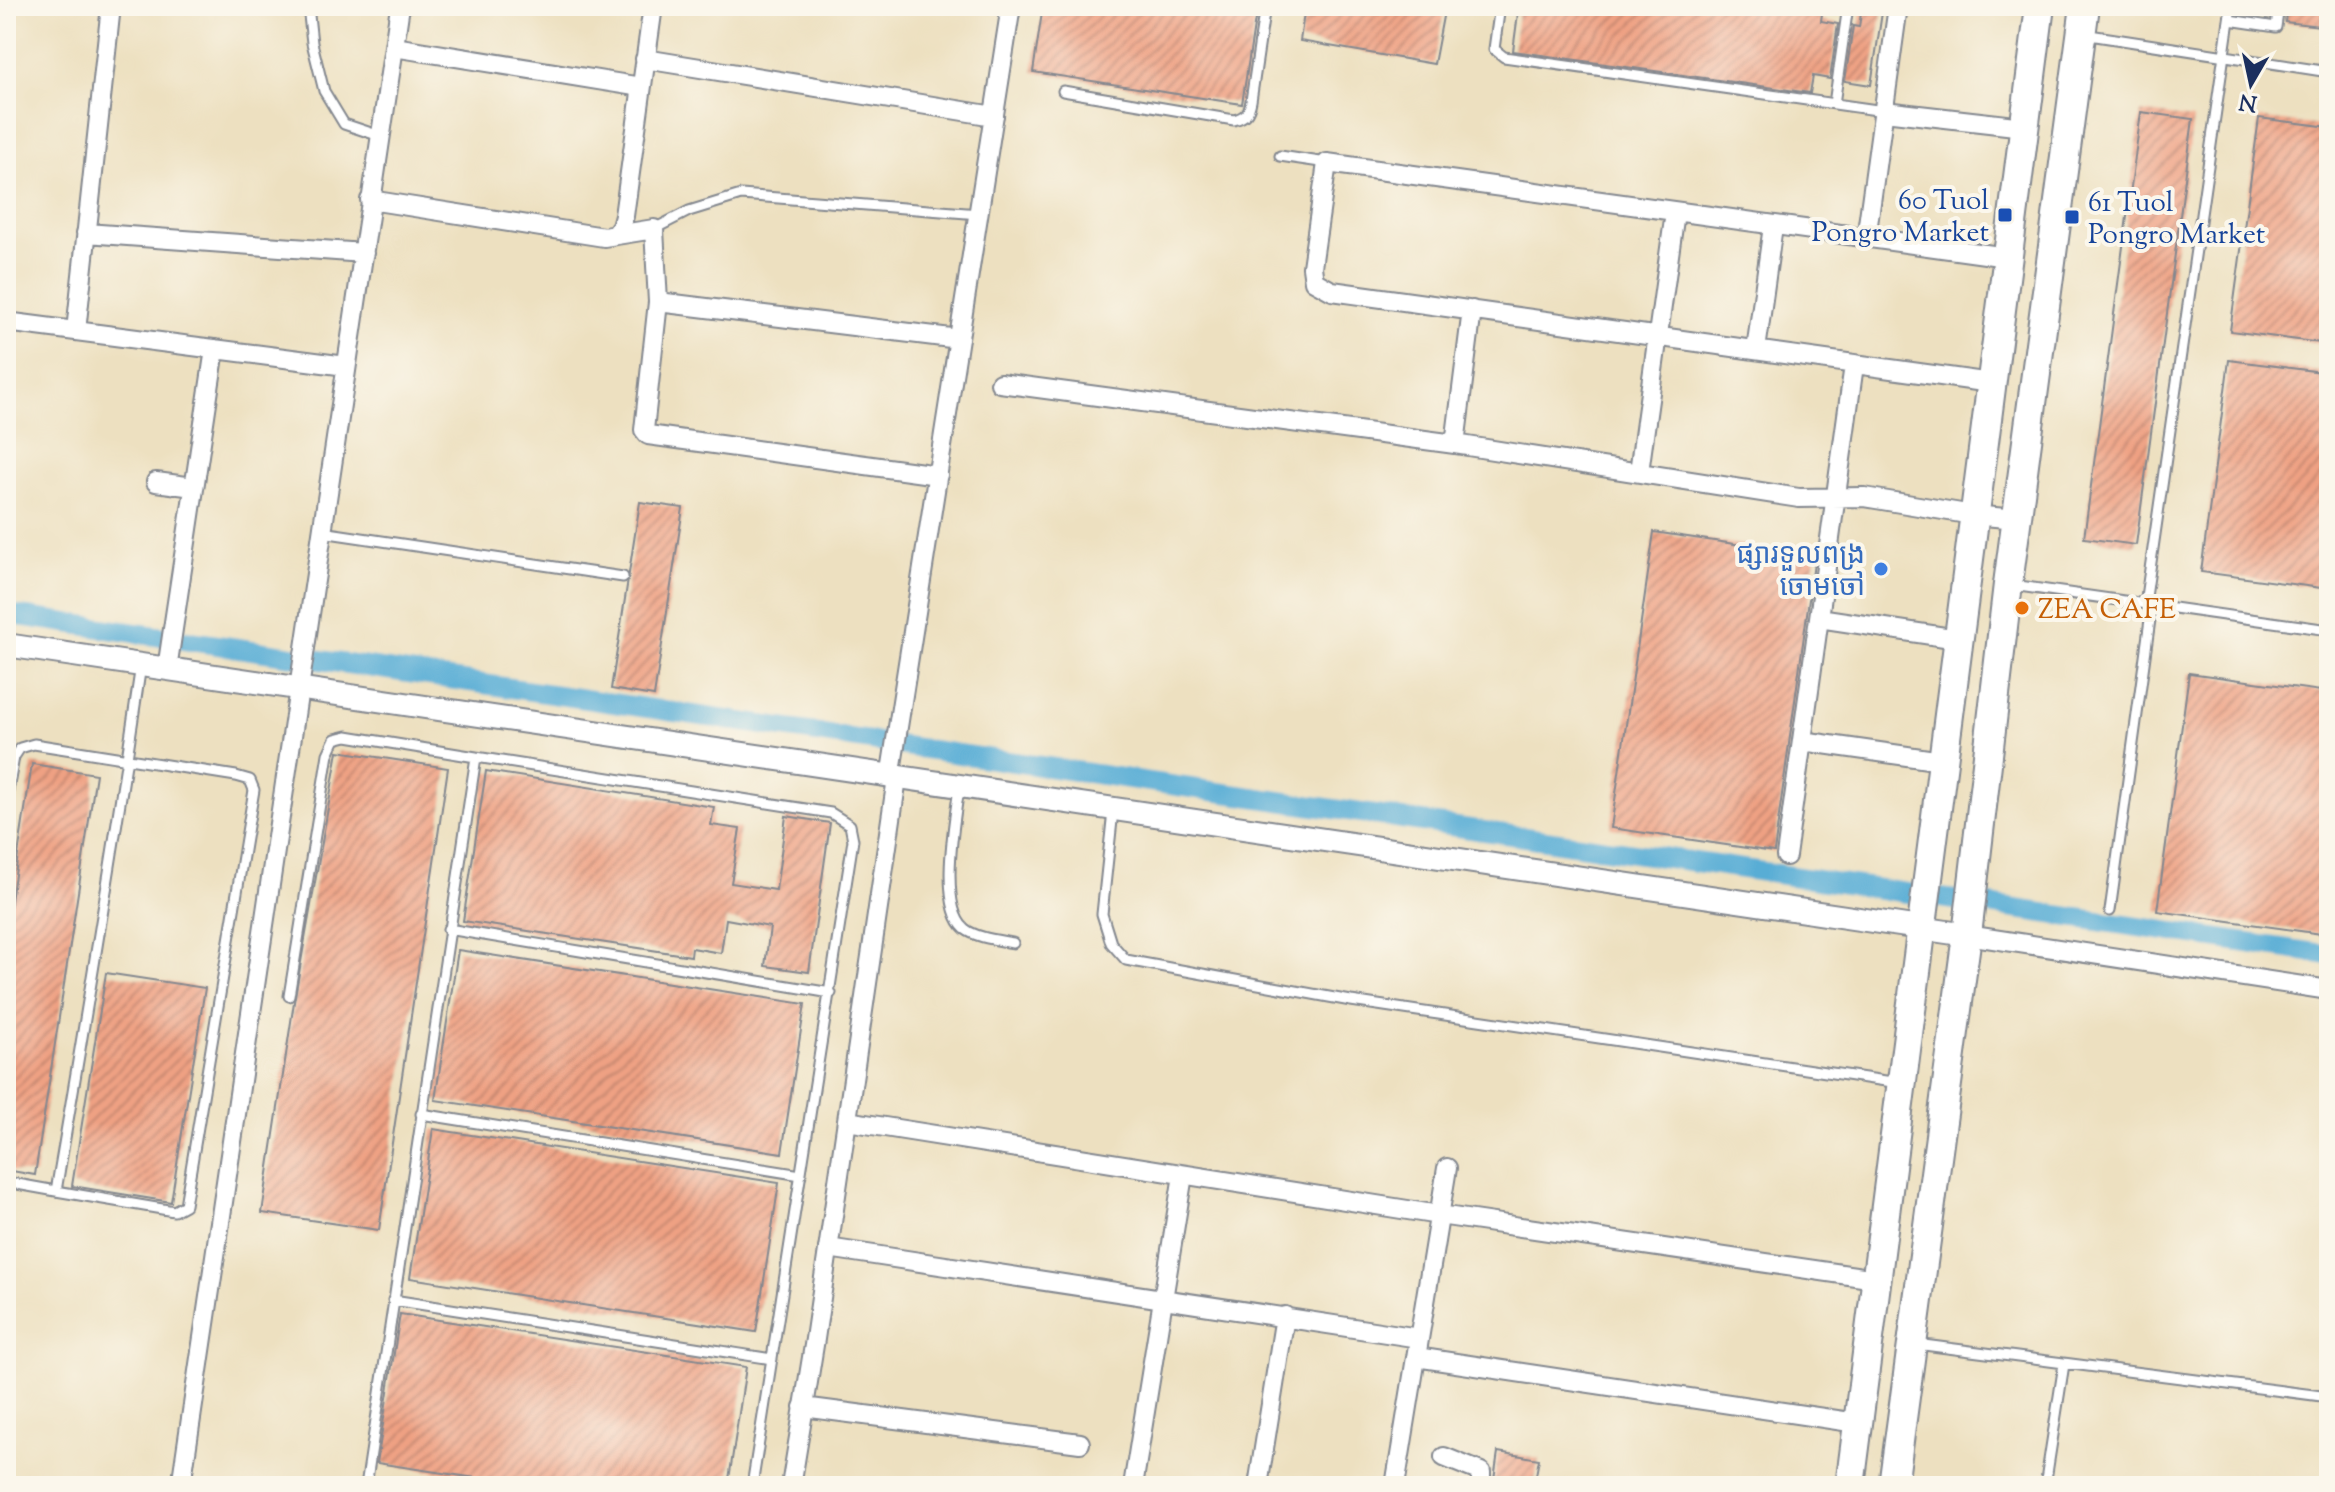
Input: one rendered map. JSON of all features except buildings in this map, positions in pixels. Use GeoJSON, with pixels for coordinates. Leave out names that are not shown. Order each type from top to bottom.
{"type":"FeatureCollection","features":[{"type":"Feature","properties":{"kind":"main road"},"geometry":{"type":"LineString","coordinates":[[1850,1486],[2040,6]]}},
{"type":"Feature","properties":{"kind":"main road"},"geometry":{"type":"LineString","coordinates":[[1893,1486],[2083,20]]}},
{"type":"Feature","properties":{"kind":"street"},"geometry":{"type":"LineString","coordinates":[[76,331],[111,6]]}},
{"type":"Feature","properties":{"kind":"street"},"geometry":{"type":"LineString","coordinates":[[181,1486],[400,6]]}},
{"type":"Feature","properties":{"kind":"street"},"geometry":{"type":"LineString","coordinates":[[616,234],[624,216],[653,6]]}},
{"type":"Feature","properties":{"kind":"street"},"geometry":{"type":"LineString","coordinates":[[791,1486],[847,1121],[894,765],[1011,6]]}},
{"type":"Feature","properties":{"kind":"street"},"geometry":{"type":"LineString","coordinates":[[1866,239],[1898,6]]}},
{"type":"Feature","properties":{"kind":"street"},"geometry":{"type":"LineString","coordinates":[[394,47],[641,87]]}},
{"type":"Feature","properties":{"kind":"street"},"geometry":{"type":"LineString","coordinates":[[645,59],[994,116]]}},
{"type":"Feature","properties":{"kind":"street"},"geometry":{"type":"LineString","coordinates":[[1884,111],[2024,127]]}},
{"type":"Feature","properties":{"kind":"street"},"geometry":{"type":"LineString","coordinates":[[1991,383],[1332,291],[1314,281],[1312,267],[1327,163],[2007,257]]}},
{"type":"Feature","properties":{"kind":"street"},"geometry":{"type":"LineString","coordinates":[[370,200],[604,237],[654,229],[658,302],[644,430],[648,435],[938,475]]}},
{"type":"Feature","properties":{"kind":"street"},"geometry":{"type":"LineString","coordinates":[[1639,472],[1675,212]]}},
{"type":"Feature","properties":{"kind":"street"},"geometry":{"type":"LineString","coordinates":[[1756,350],[1773,226]]}},
{"type":"Feature","properties":{"kind":"street"},"geometry":{"type":"LineString","coordinates":[[86,233],[364,253]]}},
{"type":"Feature","properties":{"kind":"street"},"geometry":{"type":"LineString","coordinates":[[658,302],[959,339]]}},
{"type":"Feature","properties":{"kind":"street"},"geometry":{"type":"LineString","coordinates":[[1455,444],[1472,310]]}},
{"type":"Feature","properties":{"kind":"street"},"geometry":{"type":"LineString","coordinates":[[6,322],[346,366]]}},
{"type":"Feature","properties":{"kind":"street"},"geometry":{"type":"LineString","coordinates":[[168,661],[215,349]]}},
{"type":"Feature","properties":{"kind":"street"},"geometry":{"type":"LineString","coordinates":[[1786,856],[1854,365]]}},
{"type":"Feature","properties":{"kind":"street"},"geometry":{"type":"LineString","coordinates":[[1000,383],[1455,444],[1799,498],[1864,497],[2017,519]]}},
{"type":"Feature","properties":{"kind":"street"},"geometry":{"type":"LineString","coordinates":[[156,482],[194,487]]}},
{"type":"Feature","properties":{"kind":"street"},"geometry":{"type":"LineString","coordinates":[[1819,618],[1958,639]]}},
{"type":"Feature","properties":{"kind":"street"},"geometry":{"type":"LineString","coordinates":[[6,645],[141,665],[168,661],[894,765],[959,788],[1113,811],[1969,911],[2329,990]]}},
{"type":"Feature","properties":{"kind":"street"},"geometry":{"type":"LineString","coordinates":[[1802,741],[1942,761]]}},
{"type":"Feature","properties":{"kind":"street"},"geometry":{"type":"LineString","coordinates":[[847,1121],[1439,1215],[1876,1279]]}},
{"type":"Feature","properties":{"kind":"street"},"geometry":{"type":"LineString","coordinates":[[1395,1486],[1447,1168]]}},
{"type":"Feature","properties":{"kind":"street"},"geometry":{"type":"LineString","coordinates":[[1133,1486],[1183,1175]]}},
{"type":"Feature","properties":{"kind":"street"},"geometry":{"type":"LineString","coordinates":[[828,1248],[1285,1316],[1418,1347],[1857,1423]]}},
{"type":"Feature","properties":{"kind":"street"},"geometry":{"type":"LineString","coordinates":[[1258,1486],[1285,1316]]}},
{"type":"Feature","properties":{"kind":"street"},"geometry":{"type":"LineString","coordinates":[[803,1407],[1080,1443]]}},
{"type":"Feature","properties":{"kind":"street"},"geometry":{"type":"LineString","coordinates":[[1444,1457],[1476,1468],[1481,1472],[1481,1486]]}},
{"type":"Feature","properties":{"kind":"lane"},"geometry":{"type":"LineString","coordinates":[[308,6],[312,43],[324,91],[344,124],[380,136]]}},
{"type":"Feature","properties":{"kind":"lane"},"geometry":{"type":"LineString","coordinates":[[1063,91],[1234,120],[1244,117],[1251,101],[1265,6]]}},
{"type":"Feature","properties":{"kind":"lane"},"geometry":{"type":"LineString","coordinates":[[1500,6],[1494,49],[1504,57],[1884,111]]}},
{"type":"Feature","properties":{"kind":"lane"},"geometry":{"type":"LineString","coordinates":[[1834,104],[1848,6]]}},
{"type":"Feature","properties":{"kind":"lane"},"geometry":{"type":"LineString","coordinates":[[2110,911],[2148,604],[2231,6]]}},
{"type":"Feature","properties":{"kind":"lane"},"geometry":{"type":"LineString","coordinates":[[2229,20],[2276,27],[2279,6]]}},
{"type":"Feature","properties":{"kind":"lane"},"geometry":{"type":"LineString","coordinates":[[2083,20],[2224,55],[2329,72]]}},
{"type":"Feature","properties":{"kind":"lane"},"geometry":{"type":"LineString","coordinates":[[1280,156],[1327,163]]}},
{"type":"Feature","properties":{"kind":"lane"},"geometry":{"type":"LineString","coordinates":[[654,229],[689,211],[741,195],[979,214]]}},
{"type":"Feature","properties":{"kind":"lane"},"geometry":{"type":"LineString","coordinates":[[322,532],[623,577]]}},
{"type":"Feature","properties":{"kind":"lane"},"geometry":{"type":"LineString","coordinates":[[2008,584],[2329,630]]}},
{"type":"Feature","properties":{"kind":"lane"},"geometry":{"type":"LineString","coordinates":[[56,1191],[141,665]]}},
{"type":"Feature","properties":{"kind":"lane"},"geometry":{"type":"LineString","coordinates":[[289,996],[328,754],[335,739],[347,736],[831,813],[850,825],[853,840],[831,993],[752,1486]]}},
{"type":"Feature","properties":{"kind":"lane"},"geometry":{"type":"LineString","coordinates":[[6,802],[14,757],[20,748],[34,744],[236,776],[250,780],[254,790],[185,1205],[174,1211],[6,1182]]}},
{"type":"Feature","properties":{"kind":"lane"},"geometry":{"type":"LineString","coordinates":[[366,1486],[476,757]]}},
{"type":"Feature","properties":{"kind":"lane"},"geometry":{"type":"LineString","coordinates":[[959,788],[949,866],[952,899],[959,922],[967,931],[1013,943]]}},
{"type":"Feature","properties":{"kind":"lane"},"geometry":{"type":"LineString","coordinates":[[1113,811],[1102,914],[1111,943],[1126,960],[1351,1001],[1903,1083]]}},
{"type":"Feature","properties":{"kind":"lane"},"geometry":{"type":"LineString","coordinates":[[448,929],[831,993]]}},
{"type":"Feature","properties":{"kind":"lane"},"geometry":{"type":"LineString","coordinates":[[421,1114],[801,1175]]}},
{"type":"Feature","properties":{"kind":"lane"},"geometry":{"type":"LineString","coordinates":[[393,1300],[772,1359]]}},
{"type":"Feature","properties":{"kind":"lane"},"geometry":{"type":"LineString","coordinates":[[1911,1344],[2329,1397]]}},
{"type":"Feature","properties":{"kind":"lane"},"geometry":{"type":"LineString","coordinates":[[2045,1486],[2064,1364]]}},
{"type":"Feature","properties":{"kind":"waterway"},"geometry":{"type":"LineString","coordinates":[[6,614],[2329,955]]}},
{"type":"Feature","properties":{"kind":"place","name":"60 Tuol Pongro Market"},"geometry":{"type":"Point","coordinates":[2005,215]}},
{"type":"Feature","properties":{"kind":"place","name":"61 Tuol Pongro Market"},"geometry":{"type":"Point","coordinates":[2072,217]}},
{"type":"Feature","properties":{"kind":"place","name":"ផ្សារទួលពង្រ ចោមចៅ"},"geometry":{"type":"Point","coordinates":[1881,569]}},
{"type":"Feature","properties":{"kind":"place","name":"ZEA CAFE"},"geometry":{"type":"Point","coordinates":[2022,608]}}]}
